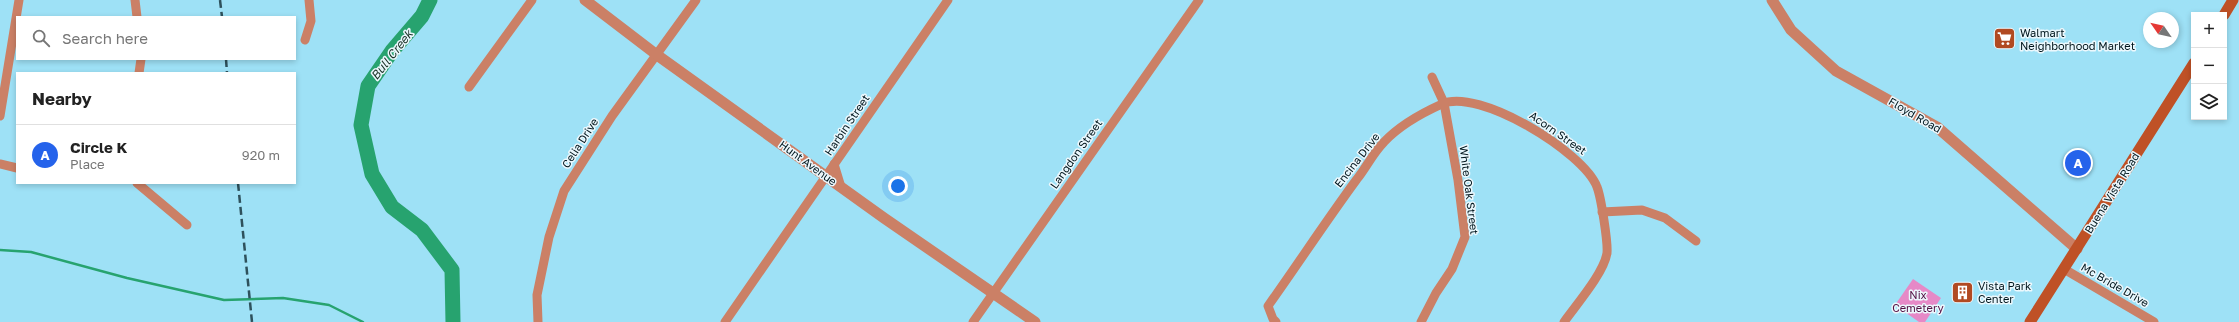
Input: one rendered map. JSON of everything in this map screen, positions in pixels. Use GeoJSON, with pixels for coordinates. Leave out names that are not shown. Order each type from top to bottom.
{"type":"FeatureCollection","features":[{"type":"Feature","properties":{"kind":"main road"},"geometry":{"type":"LineString","coordinates":[[2226,12],[2233,0]]}},
{"type":"Feature","properties":{"kind":"main road","name":"Buena Vista Road"},"geometry":{"type":"LineString","coordinates":[[2030,322],[2191,68]]}},
{"type":"Feature","properties":{"kind":"street"},"geometry":{"type":"LineString","coordinates":[[16,16],[19,0]]}},
{"type":"Feature","properties":{"kind":"street"},"geometry":{"type":"LineString","coordinates":[[135,0],[137,16]]}},
{"type":"Feature","properties":{"kind":"street"},"geometry":{"type":"LineString","coordinates":[[305,40],[311,21],[310,0]]}},
{"type":"Feature","properties":{"kind":"street"},"geometry":{"type":"LineString","coordinates":[[470,87],[532,0]]}},
{"type":"Feature","properties":{"kind":"street","name":"Hunt Avenue"},"geometry":{"type":"LineString","coordinates":[[585,0],[657,55],[841,187],[1035,322]]}},
{"type":"Feature","properties":{"kind":"street","name":"Celia Drive"},"geometry":{"type":"LineString","coordinates":[[538,322],[537,295],[549,237],[564,191],[612,116],[696,0]]}},
{"type":"Feature","properties":{"kind":"street","name":"Harbin Street"},"geometry":{"type":"LineString","coordinates":[[725,322],[948,0]]}},
{"type":"Feature","properties":{"kind":"street","name":"Langdon Street"},"geometry":{"type":"LineString","coordinates":[[973,322],[1199,0]]}},
{"type":"Feature","properties":{"kind":"street","name":"Floyd Road"},"geometry":{"type":"LineString","coordinates":[[1772,0],[1791,30],[1836,70],[1937,127],[2077,249]]}},
{"type":"Feature","properties":{"kind":"street"},"geometry":{"type":"LineString","coordinates":[[0,116],[16,18]]}},
{"type":"Feature","properties":{"kind":"street"},"geometry":{"type":"LineString","coordinates":[[139,72],[140,60]]}},
{"type":"Feature","properties":{"kind":"street","name":"White Oak Street"},"geometry":{"type":"LineString","coordinates":[[1421,322],[1436,293],[1452,269],[1465,237],[1458,180],[1444,103],[1432,77]]}},
{"type":"Feature","properties":{"kind":"street","name":"Acorn Street"},"geometry":{"type":"LineString","coordinates":[[1444,103],[1464,101],[1488,107],[1515,118],[1548,139],[1581,164],[1597,186],[1607,253],[1594,281],[1564,322]]}},
{"type":"Feature","properties":{"kind":"street","name":"Encina Drive"},"geometry":{"type":"LineString","coordinates":[[1276,322],[1273,319],[1268,306],[1384,142],[1413,120],[1444,103]]}},
{"type":"Feature","properties":{"kind":"street"},"geometry":{"type":"LineString","coordinates":[[0,164],[16,168]]}},
{"type":"Feature","properties":{"kind":"street"},"geometry":{"type":"LineString","coordinates":[[834,164],[841,187]]}},
{"type":"Feature","properties":{"kind":"street"},"geometry":{"type":"LineString","coordinates":[[138,184],[187,226]]}},
{"type":"Feature","properties":{"kind":"street"},"geometry":{"type":"LineString","coordinates":[[1602,212],[1642,210],[1665,218],[1696,240]]}},
{"type":"Feature","properties":{"kind":"street","name":"Mc Bride Drive"},"geometry":{"type":"LineString","coordinates":[[2064,269],[2154,322]]}},
{"type":"Feature","properties":{"kind":"green space","name":"Nix Cemetery"},"geometry":{"type":"Polygon","coordinates":[[[1913,279],[1941,298],[1925,322],[1919,322],[1895,305],[1913,279]]]}},
{"type":"Feature","properties":{"kind":"waterway","name":"Bull Creek"},"geometry":{"type":"LineString","coordinates":[[430,0],[422,16],[392,51],[368,86],[361,125],[372,174],[392,207],[422,230],[452,270],[453,322]]}},
{"type":"Feature","properties":{"kind":"waterway"},"geometry":{"type":"LineString","coordinates":[[0,250],[31,252],[127,278],[224,300],[283,298],[329,305],[363,322]]}},
{"type":"Feature","properties":{"kind":"railway"},"geometry":{"type":"LineString","coordinates":[[220,0],[222,16]]}},
{"type":"Feature","properties":{"kind":"railway"},"geometry":{"type":"LineString","coordinates":[[226,60],[227,72]]}},
{"type":"Feature","properties":{"kind":"railway"},"geometry":{"type":"LineString","coordinates":[[238,184],[252,322]]}},
{"type":"Feature","properties":{"kind":"place","name":"Walmart Neighborhood Market"},"geometry":{"type":"Point","coordinates":[2005,39]}},
{"type":"Feature","properties":{"kind":"place","name":"Circle K"},"geometry":{"type":"Point","coordinates":[2078,163]}},
{"type":"Feature","properties":{"kind":"place","name":"Vista Park Center"},"geometry":{"type":"Point","coordinates":[1963,292]}}]}
